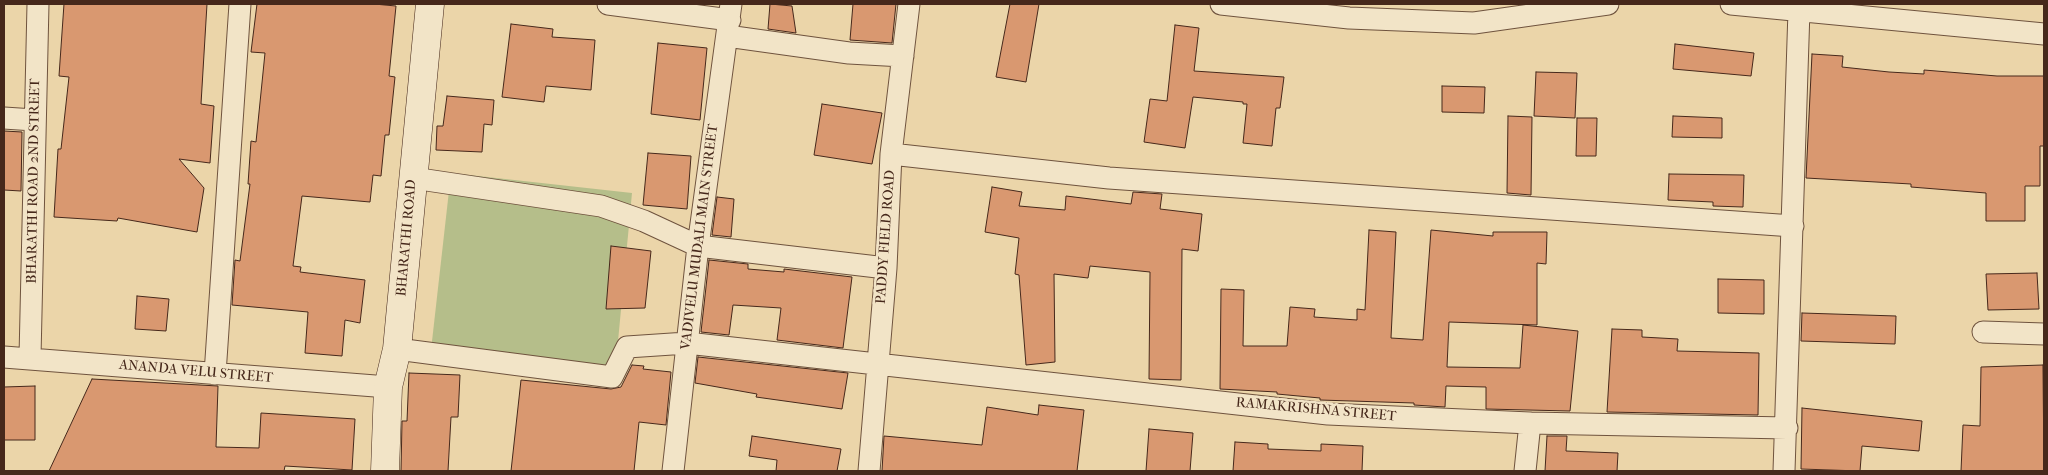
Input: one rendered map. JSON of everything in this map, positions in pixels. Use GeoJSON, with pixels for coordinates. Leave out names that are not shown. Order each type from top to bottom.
{"type":"FeatureCollection","features":[{"type":"Feature","properties":{"kind":"street","name":"BHARATHI ROAD 2ND STREET"},"geometry":{"type":"LineString","coordinates":[[30,357],[38,4]]}},
{"type":"Feature","properties":{"kind":"street"},"geometry":{"type":"LineString","coordinates":[[215,374],[240,4]]}},
{"type":"Feature","properties":{"kind":"street","name":"BHARATHI ROAD"},"geometry":{"type":"LineString","coordinates":[[385,471],[388,387],[397,349],[430,4]]}},
{"type":"Feature","properties":{"kind":"street"},"geometry":{"type":"LineString","coordinates":[[608,4],[729,20],[849,53],[903,56]]}},
{"type":"Feature","properties":{"kind":"street","name":"PADDY FIELD ROAD"},"geometry":{"type":"LineString","coordinates":[[869,471],[876,363],[886,268],[891,154],[909,4]]}},
{"type":"Feature","properties":{"kind":"street"},"geometry":{"type":"LineString","coordinates":[[1221,4],[1349,18],[1475,14],[1608,4]]}},
{"type":"Feature","properties":{"kind":"street"},"geometry":{"type":"LineString","coordinates":[[1731,4],[2044,34]]}},
{"type":"Feature","properties":{"kind":"street"},"geometry":{"type":"LineString","coordinates":[[1784,471],[1787,428],[1800,10]]}},
{"type":"Feature","properties":{"kind":"street","name":"VADIVELU MUDALI MAIN STREET"},"geometry":{"type":"LineString","coordinates":[[673,471],[698,246],[729,20]]}},
{"type":"Feature","properties":{"kind":"street"},"geometry":{"type":"LineString","coordinates":[[4,118],[34,120]]}},
{"type":"Feature","properties":{"kind":"street"},"geometry":{"type":"LineString","coordinates":[[891,154],[1109,178],[1793,226]]}},
{"type":"Feature","properties":{"kind":"street"},"geometry":{"type":"LineString","coordinates":[[413,178],[601,206],[644,221],[698,246],[886,268]]}},
{"type":"Feature","properties":{"kind":"street"},"geometry":{"type":"LineString","coordinates":[[1983,332],[2044,334]]}},
{"type":"Feature","properties":{"kind":"street","name":"RAMAKRISHNA STREET"},"geometry":{"type":"LineString","coordinates":[[397,349],[612,377],[627,347],[687,343],[1328,414],[1530,423],[1787,428]]}},
{"type":"Feature","properties":{"kind":"street","name":"ANANDA VELU STREET"},"geometry":{"type":"LineString","coordinates":[[4,357],[30,357],[388,387]]}},
{"type":"Feature","properties":{"kind":"street"},"geometry":{"type":"LineString","coordinates":[[1525,471],[1530,423]]}},
{"type":"Feature","properties":{"kind":"green space"},"geometry":{"type":"Polygon","coordinates":[[[451,173],[632,193],[615,373],[430,359],[451,173]]]}},
{"type":"Feature","properties":{"kind":"building"},"geometry":{"type":"Polygon","coordinates":[[[64,4],[207,4],[201,104],[214,106],[210,163],[179,159],[204,188],[197,232],[118,218],[117,221],[54,217],[58,149],[61,149],[69,77],[59,76],[64,4]]]}},
{"type":"Feature","properties":{"kind":"building"},"geometry":{"type":"Polygon","coordinates":[[[257,4],[374,4],[396,6],[389,76],[395,77],[389,135],[385,135],[381,176],[373,175],[370,202],[302,196],[293,266],[301,267],[300,272],[365,280],[360,323],[345,320],[342,356],[305,353],[308,312],[232,305],[235,260],[240,261],[250,184],[248,184],[251,141],[256,142],[265,53],[251,52],[257,4]]]}},
{"type":"Feature","properties":{"kind":"building"},"geometry":{"type":"Polygon","coordinates":[[[770,4],[792,6],[796,33],[768,29],[770,4]]]}},
{"type":"Feature","properties":{"kind":"building"},"geometry":{"type":"Polygon","coordinates":[[[853,4],[896,4],[892,43],[850,40],[853,4]]]}},
{"type":"Feature","properties":{"kind":"building"},"geometry":{"type":"Polygon","coordinates":[[[1010,4],[1039,4],[1026,82],[996,77],[1010,4]]]}},
{"type":"Feature","properties":{"kind":"building"},"geometry":{"type":"Polygon","coordinates":[[[511,24],[553,29],[552,37],[595,40],[591,90],[546,86],[544,102],[502,97],[511,24]]]}},
{"type":"Feature","properties":{"kind":"building"},"geometry":{"type":"Polygon","coordinates":[[[1175,25],[1199,28],[1194,71],[1284,77],[1280,108],[1276,108],[1272,146],[1243,143],[1247,104],[1193,97],[1185,148],[1144,142],[1150,99],[1167,101],[1175,25]]]}},
{"type":"Feature","properties":{"kind":"building"},"geometry":{"type":"Polygon","coordinates":[[[658,43],[707,48],[700,120],[651,114],[658,43]]]}},
{"type":"Feature","properties":{"kind":"building"},"geometry":{"type":"Polygon","coordinates":[[[1675,44],[1754,53],[1751,76],[1673,69],[1675,44]]]}},
{"type":"Feature","properties":{"kind":"building"},"geometry":{"type":"Polygon","coordinates":[[[1812,54],[1843,56],[1842,67],[1889,72],[1924,74],[1924,70],[1997,76],[2044,76],[2044,146],[2040,146],[2040,186],[2025,186],[2025,221],[1986,221],[1986,193],[1911,187],[1911,184],[1806,178],[1812,54]]]}},
{"type":"Feature","properties":{"kind":"building"},"geometry":{"type":"Polygon","coordinates":[[[1536,72],[1577,73],[1575,118],[1534,116],[1536,72]]]}},
{"type":"Feature","properties":{"kind":"building"},"geometry":{"type":"Polygon","coordinates":[[[1442,86],[1485,87],[1484,113],[1442,112],[1442,86]]]}},
{"type":"Feature","properties":{"kind":"building"},"geometry":{"type":"Polygon","coordinates":[[[447,96],[494,100],[492,125],[484,124],[482,152],[436,150],[437,126],[443,126],[447,96]]]}},
{"type":"Feature","properties":{"kind":"building"},"geometry":{"type":"Polygon","coordinates":[[[822,104],[882,113],[872,164],[814,155],[822,104]]]}},
{"type":"Feature","properties":{"kind":"building"},"geometry":{"type":"Polygon","coordinates":[[[1508,116],[1532,117],[1531,195],[1507,193],[1508,116]]]}},
{"type":"Feature","properties":{"kind":"building"},"geometry":{"type":"Polygon","coordinates":[[[1673,116],[1722,118],[1722,138],[1672,137],[1673,116]]]}},
{"type":"Feature","properties":{"kind":"building"},"geometry":{"type":"Polygon","coordinates":[[[1577,118],[1597,118],[1596,156],[1576,156],[1577,118]]]}},
{"type":"Feature","properties":{"kind":"building"},"geometry":{"type":"Polygon","coordinates":[[[4,131],[22,132],[21,191],[4,190],[4,131]]]}},
{"type":"Feature","properties":{"kind":"building"},"geometry":{"type":"Polygon","coordinates":[[[648,153],[691,156],[687,209],[643,205],[648,153]]]}},
{"type":"Feature","properties":{"kind":"building"},"geometry":{"type":"Polygon","coordinates":[[[1669,174],[1744,175],[1743,207],[1713,206],[1713,202],[1668,200],[1669,174]]]}},
{"type":"Feature","properties":{"kind":"building"},"geometry":{"type":"Polygon","coordinates":[[[992,187],[1022,192],[1019,206],[1065,210],[1066,196],[1131,204],[1133,192],[1162,194],[1160,209],[1202,214],[1198,251],[1182,249],[1181,380],[1149,379],[1150,272],[1090,266],[1088,278],[1054,274],[1055,362],[1026,365],[1019,275],[1015,274],[1019,238],[985,232],[992,187]]]}},
{"type":"Feature","properties":{"kind":"building"},"geometry":{"type":"Polygon","coordinates":[[[717,197],[734,199],[731,237],[712,235],[717,197]]]}},
{"type":"Feature","properties":{"kind":"building"},"geometry":{"type":"Polygon","coordinates":[[[1369,230],[1396,232],[1391,338],[1423,340],[1431,230],[1493,236],[1493,232],[1547,232],[1546,264],[1537,263],[1537,325],[1449,322],[1447,367],[1520,368],[1523,325],[1578,331],[1570,411],[1486,409],[1486,387],[1446,386],[1445,407],[1414,405],[1414,403],[1320,400],[1320,398],[1277,394],[1277,392],[1220,389],[1221,289],[1244,290],[1243,346],[1287,346],[1290,307],[1315,309],[1314,317],[1357,320],[1357,309],[1365,310],[1369,230]]]}},
{"type":"Feature","properties":{"kind":"building"},"geometry":{"type":"Polygon","coordinates":[[[611,246],[651,251],[645,308],[606,309],[611,246]]]}},
{"type":"Feature","properties":{"kind":"building"},"geometry":{"type":"Polygon","coordinates":[[[709,260],[748,264],[748,269],[784,272],[784,269],[852,277],[843,348],[777,340],[781,308],[733,305],[729,335],[701,332],[709,260]]]}},
{"type":"Feature","properties":{"kind":"building"},"geometry":{"type":"Polygon","coordinates":[[[2037,273],[2039,309],[1988,310],[1986,274],[2037,273]]]}},
{"type":"Feature","properties":{"kind":"building"},"geometry":{"type":"Polygon","coordinates":[[[1718,279],[1764,280],[1764,314],[1718,313],[1718,279]]]}},
{"type":"Feature","properties":{"kind":"building"},"geometry":{"type":"Polygon","coordinates":[[[137,296],[169,299],[166,331],[135,329],[137,296]]]}},
{"type":"Feature","properties":{"kind":"building"},"geometry":{"type":"Polygon","coordinates":[[[1802,313],[1896,316],[1895,344],[1801,341],[1802,313]]]}},
{"type":"Feature","properties":{"kind":"building"},"geometry":{"type":"Polygon","coordinates":[[[1612,329],[1642,330],[1642,337],[1678,339],[1677,351],[1759,353],[1758,415],[1607,412],[1612,329]]]}},
{"type":"Feature","properties":{"kind":"building"},"geometry":{"type":"Polygon","coordinates":[[[698,357],[848,373],[842,409],[756,397],[757,394],[695,383],[698,357]]]}},
{"type":"Feature","properties":{"kind":"building"},"geometry":{"type":"Polygon","coordinates":[[[632,365],[644,366],[643,369],[671,372],[666,425],[639,422],[634,471],[511,471],[521,380],[611,389],[621,387],[632,365]]]}},
{"type":"Feature","properties":{"kind":"building"},"geometry":{"type":"Polygon","coordinates":[[[2043,365],[2044,471],[1961,471],[1963,425],[1980,426],[1981,367],[2043,365]]]}},
{"type":"Feature","properties":{"kind":"building"},"geometry":{"type":"Polygon","coordinates":[[[409,373],[460,375],[458,417],[451,417],[448,471],[401,471],[402,421],[407,421],[409,373]]]}},
{"type":"Feature","properties":{"kind":"building"},"geometry":{"type":"Polygon","coordinates":[[[92,379],[218,386],[216,447],[259,448],[261,413],[355,419],[352,470],[285,466],[284,471],[49,471],[92,379]]]}},
{"type":"Feature","properties":{"kind":"building"},"geometry":{"type":"Polygon","coordinates":[[[35,386],[35,440],[4,440],[4,387],[35,386]]]}},
{"type":"Feature","properties":{"kind":"building"},"geometry":{"type":"Polygon","coordinates":[[[1039,405],[1084,410],[1077,471],[882,471],[884,436],[982,445],[987,407],[1038,415],[1039,405]]]}},
{"type":"Feature","properties":{"kind":"building"},"geometry":{"type":"Polygon","coordinates":[[[1802,408],[1922,421],[1919,451],[1862,446],[1860,471],[1801,469],[1802,408]]]}},
{"type":"Feature","properties":{"kind":"building"},"geometry":{"type":"Polygon","coordinates":[[[1149,429],[1193,433],[1190,471],[1146,471],[1149,429]]]}},
{"type":"Feature","properties":{"kind":"building"},"geometry":{"type":"Polygon","coordinates":[[[752,436],[841,449],[837,471],[776,471],[777,460],[749,456],[752,436]]]}},
{"type":"Feature","properties":{"kind":"building"},"geometry":{"type":"Polygon","coordinates":[[[1547,436],[1567,436],[1566,451],[1618,453],[1617,471],[1545,471],[1547,436]]]}},
{"type":"Feature","properties":{"kind":"building"},"geometry":{"type":"Polygon","coordinates":[[[1235,442],[1268,444],[1268,449],[1321,451],[1321,444],[1363,446],[1362,471],[1233,471],[1235,442]]]}}]}
